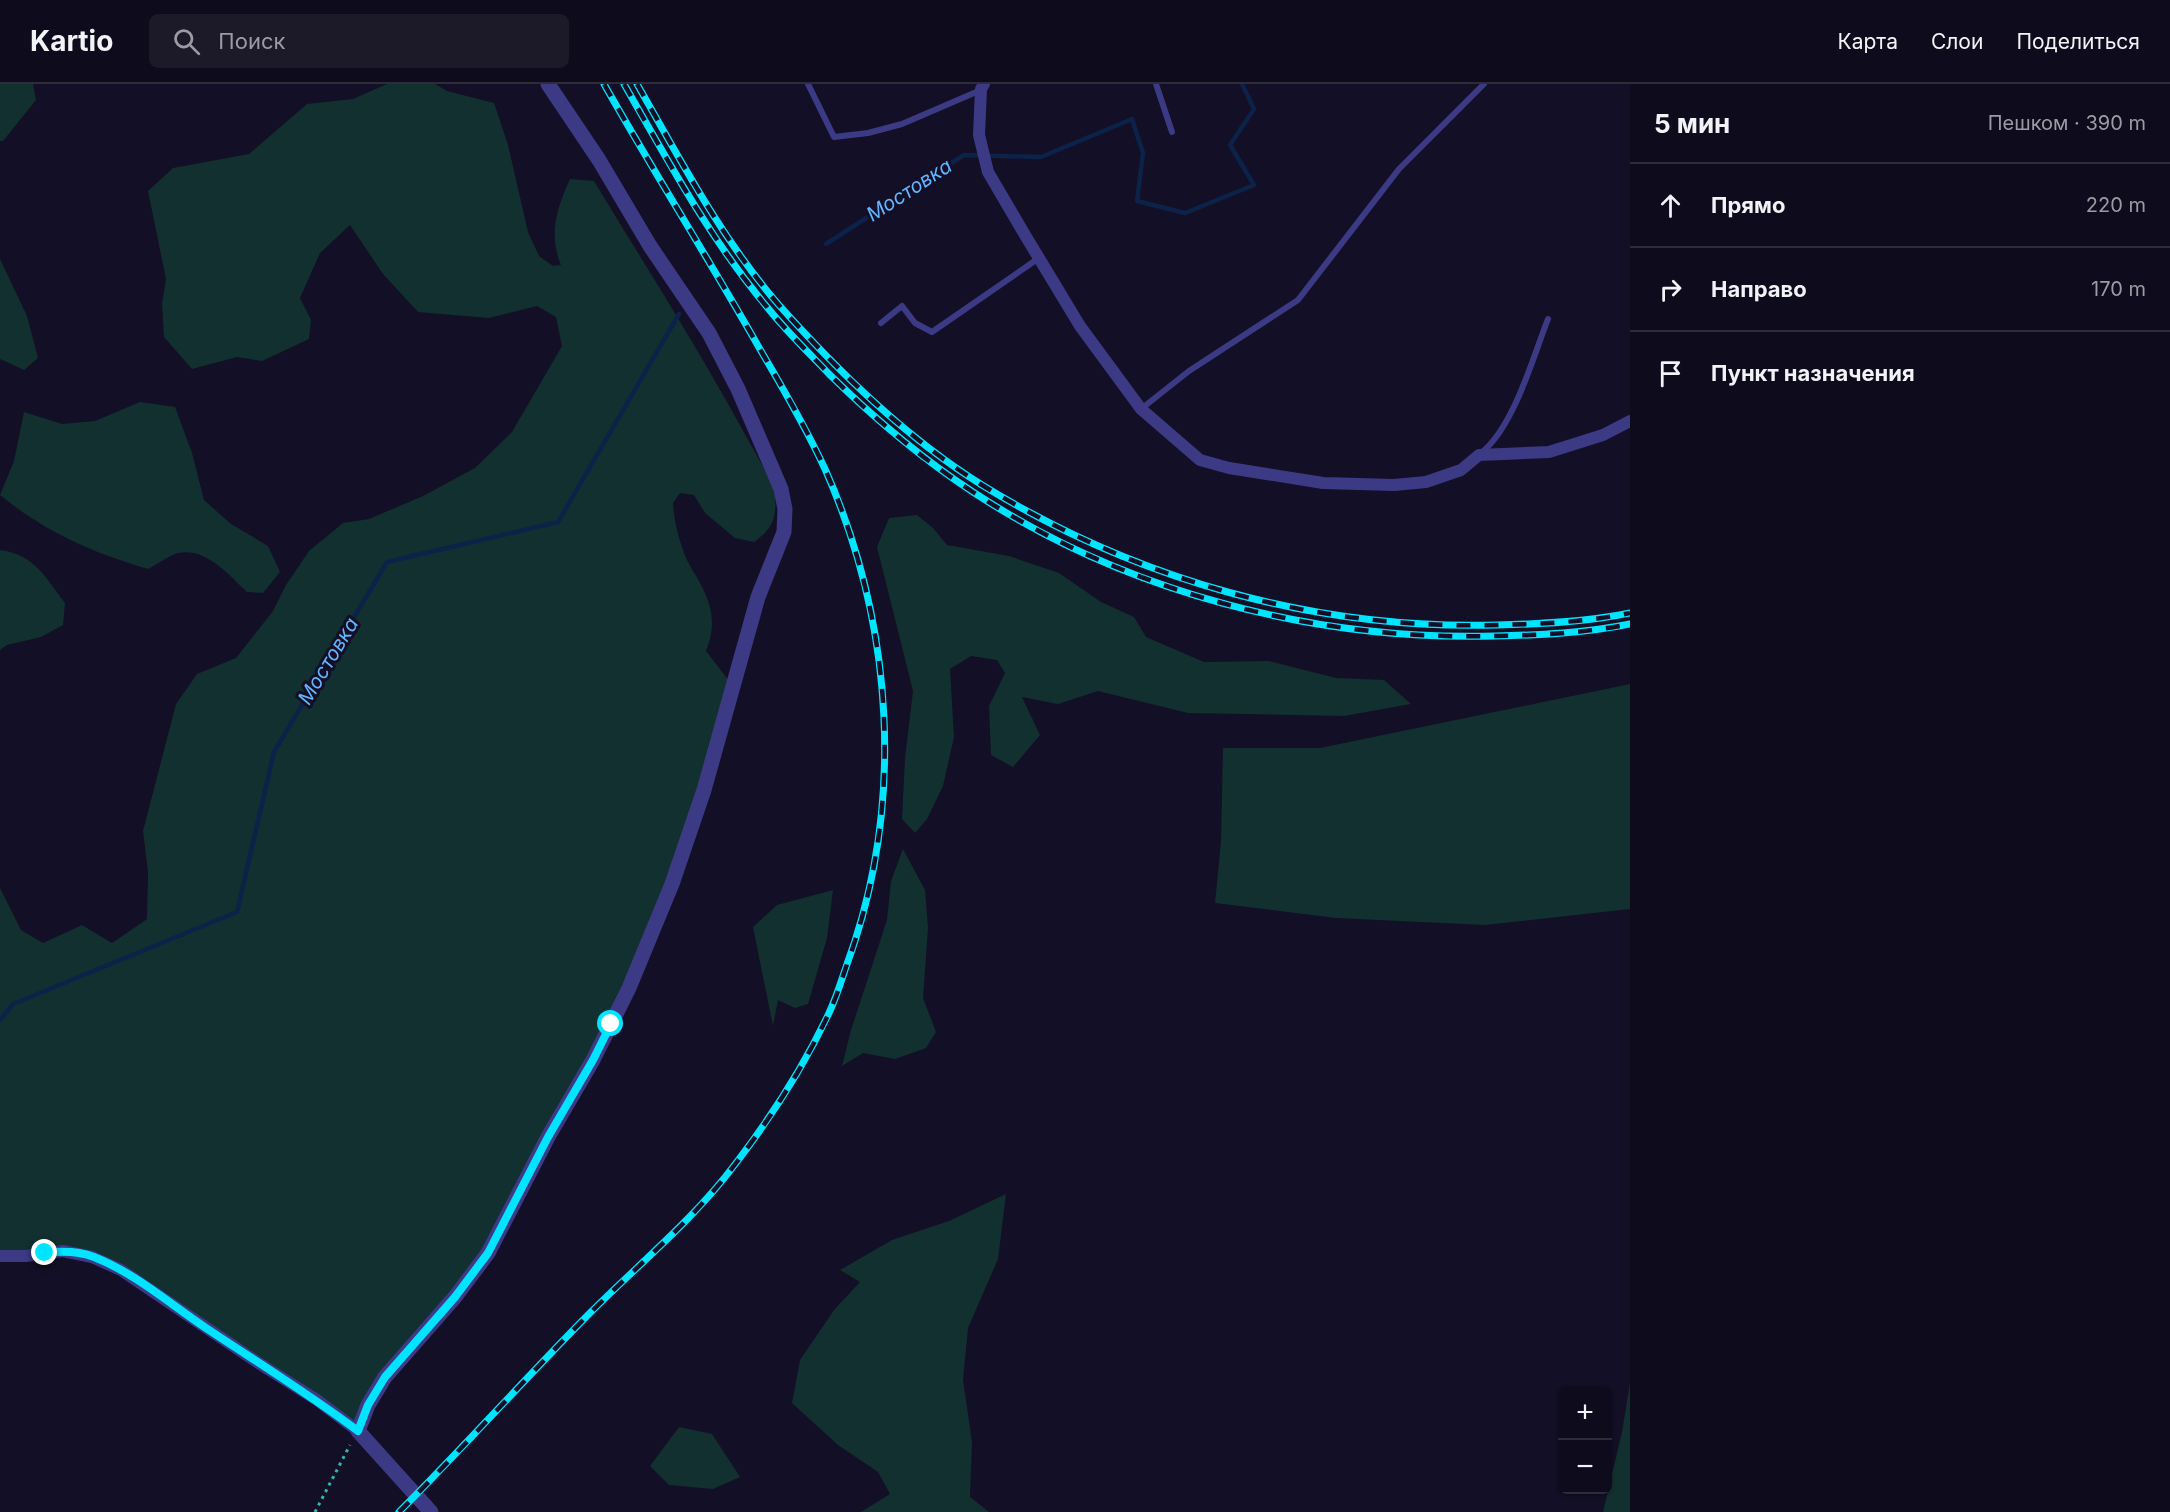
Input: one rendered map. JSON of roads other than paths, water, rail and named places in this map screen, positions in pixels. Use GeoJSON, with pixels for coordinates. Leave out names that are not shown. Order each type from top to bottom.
{"type":"FeatureCollection","features":[{"type":"Feature","properties":{"kind":"street"},"geometry":{"type":"LineString","coordinates":[[358,1431],[368,1405],[385,1377],[455,1297],[488,1253],[548,1137],[593,1060],[629,988],[675,874],[704,790],[758,597],[784,532],[785,509],[781,489],[738,389],[714,342],[685,295],[650,246],[599,160],[548,84]]}},
{"type":"Feature","properties":{"kind":"street"},"geometry":{"type":"LineString","coordinates":[[983,87],[978,135],[988,172],[1080,326],[1141,409],[1200,460],[1229,468],[1323,483],[1394,485],[1426,482],[1461,470],[1479,455],[1549,452],[1603,435],[1630,421]]}},
{"type":"Feature","properties":{"kind":"street"},"geometry":{"type":"LineString","coordinates":[[0,1256],[26,1256],[63,1251],[92,1257],[121,1270],[317,1400],[358,1431],[431,1512]]}},
{"type":"Feature","properties":{"kind":"lane"},"geometry":{"type":"LineString","coordinates":[[808,84],[834,137],[868,133],[902,124],[983,87]]}},
{"type":"Feature","properties":{"kind":"lane"},"geometry":{"type":"LineString","coordinates":[[1156,84],[1172,132]]}},
{"type":"Feature","properties":{"kind":"lane"},"geometry":{"type":"LineString","coordinates":[[1141,409],[1190,371],[1298,300],[1399,169],[1484,84]]}},
{"type":"Feature","properties":{"kind":"lane"},"geometry":{"type":"LineString","coordinates":[[881,323],[902,306],[915,323],[932,332],[1039,258]]}},
{"type":"Feature","properties":{"kind":"lane"},"geometry":{"type":"LineString","coordinates":[[1479,455],[1489,447],[1512,412],[1548,319]]}},
{"type":"Feature","properties":{"kind":"waterway","name":"Мостовка"},"geometry":{"type":"LineString","coordinates":[[826,244],[964,155],[1041,157],[1132,119],[1143,153],[1137,201],[1185,213],[1254,185],[1230,145],[1254,109],[1242,84]]}},
{"type":"Feature","properties":{"kind":"waterway","name":"Мостовка"},"geometry":{"type":"LineString","coordinates":[[0,1020],[13,1004],[237,912],[274,752],[387,562],[558,522],[679,314]]}},
{"type":"Feature","properties":{"kind":"railway"},"geometry":{"type":"LineString","coordinates":[[399,1512],[584,1319],[701,1205],[775,1109],[832,1007],[865,905],[878,843],[884,779],[884,716],[878,652],[866,590],[848,529],[825,469],[794,409],[604,84]]}},
{"type":"Feature","properties":{"kind":"railway"},"geometry":{"type":"LineString","coordinates":[[624,84],[708,227],[774,316],[830,375],[881,422],[954,479],[1032,527],[1093,557],[1157,583],[1223,603],[1290,619],[1358,630],[1427,635],[1546,634],[1597,630],[1630,624]]}},
{"type":"Feature","properties":{"kind":"railway"},"geometry":{"type":"LineString","coordinates":[[637,84],[685,169],[738,252],[757,279],[801,329],[874,402],[926,446],[982,485],[1041,518],[1102,548],[1165,572],[1229,592],[1295,608],[1362,619],[1429,624],[1497,625],[1597,619],[1630,613]]}}]}
